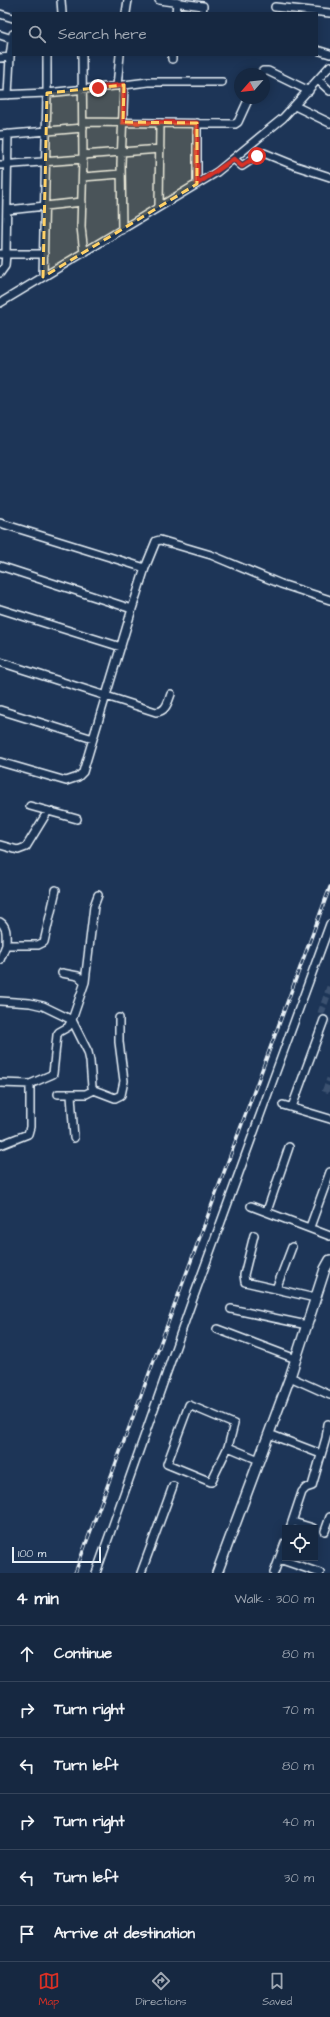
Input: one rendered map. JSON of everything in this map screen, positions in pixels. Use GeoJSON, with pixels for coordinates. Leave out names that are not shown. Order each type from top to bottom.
{"type":"FeatureCollection","features":[{"type":"Feature","properties":{"kind":"street"},"geometry":{"type":"LineString","coordinates":[[61,0],[62,12]]}},
{"type":"Feature","properties":{"kind":"street"},"geometry":{"type":"LineString","coordinates":[[126,12],[128,0]]}},
{"type":"Feature","properties":{"kind":"street"},"geometry":{"type":"LineString","coordinates":[[159,0],[203,6],[202,12]]}},
{"type":"Feature","properties":{"kind":"street"},"geometry":{"type":"LineString","coordinates":[[176,12],[177,2]]}},
{"type":"Feature","properties":{"kind":"street"},"geometry":{"type":"LineString","coordinates":[[275,7],[330,13]]}},
{"type":"Feature","properties":{"kind":"street"},"geometry":{"type":"LineString","coordinates":[[0,14],[12,18]]}},
{"type":"Feature","properties":{"kind":"street"},"geometry":{"type":"LineString","coordinates":[[0,35],[12,36]]}},
{"type":"Feature","properties":{"kind":"street"},"geometry":{"type":"LineString","coordinates":[[8,95],[12,43]]}},
{"type":"Feature","properties":{"kind":"street"},"geometry":{"type":"LineString","coordinates":[[318,50],[330,54]]}},
{"type":"Feature","properties":{"kind":"street"},"geometry":{"type":"LineString","coordinates":[[43,277],[47,56]]}},
{"type":"Feature","properties":{"kind":"street"},"geometry":{"type":"LineString","coordinates":[[82,56],[83,177],[81,227],[84,253]]}},
{"type":"Feature","properties":{"kind":"street"},"geometry":{"type":"LineString","coordinates":[[120,56],[123,122],[121,152],[122,230]]}},
{"type":"Feature","properties":{"kind":"street"},"geometry":{"type":"LineString","coordinates":[[0,58],[10,57]]}},
{"type":"Feature","properties":{"kind":"street"},"geometry":{"type":"LineString","coordinates":[[0,303],[197,184],[234,159],[268,132],[295,106],[330,66]]}},
{"type":"Feature","properties":{"kind":"street"},"geometry":{"type":"LineString","coordinates":[[270,72],[309,91]]}},
{"type":"Feature","properties":{"kind":"street"},"geometry":{"type":"LineString","coordinates":[[318,80],[330,91]]}},
{"type":"Feature","properties":{"kind":"street"},"geometry":{"type":"LineString","coordinates":[[0,95],[47,93],[148,82],[222,82]]}},
{"type":"Feature","properties":{"kind":"street"},"geometry":{"type":"LineString","coordinates":[[0,273],[5,266],[3,254],[8,210],[8,164],[4,135],[83,125],[123,122],[235,124],[238,122],[246,104]]}},
{"type":"Feature","properties":{"kind":"street"},"geometry":{"type":"LineString","coordinates":[[295,106],[330,123]]}},
{"type":"Feature","properties":{"kind":"street"},"geometry":{"type":"LineString","coordinates":[[159,207],[160,123]]}},
{"type":"Feature","properties":{"kind":"street"},"geometry":{"type":"LineString","coordinates":[[197,123],[197,184]]}},
{"type":"Feature","properties":{"kind":"street"},"geometry":{"type":"LineString","coordinates":[[0,165],[160,149]]}},
{"type":"Feature","properties":{"kind":"street"},"geometry":{"type":"LineString","coordinates":[[234,159],[242,166],[260,154],[268,153],[296,166],[330,177]]}},
{"type":"Feature","properties":{"kind":"street"},"geometry":{"type":"LineString","coordinates":[[83,177],[121,174]]}},
{"type":"Feature","properties":{"kind":"street"},"geometry":{"type":"LineString","coordinates":[[8,210],[82,202]]}},
{"type":"Feature","properties":{"kind":"street"},"geometry":{"type":"LineString","coordinates":[[3,254],[44,254]]}},
{"type":"Feature","properties":{"kind":"street"},"geometry":{"type":"LineString","coordinates":[[0,523],[145,568]]}},
{"type":"Feature","properties":{"kind":"street"},"geometry":{"type":"LineString","coordinates":[[0,762],[59,780],[72,781],[83,772],[145,568],[154,544],[160,540],[211,555],[281,584],[330,600]]}},
{"type":"Feature","properties":{"kind":"street"},"geometry":{"type":"LineString","coordinates":[[0,566],[132,608]]}},
{"type":"Feature","properties":{"kind":"street"},"geometry":{"type":"LineString","coordinates":[[0,609],[121,647]]}},
{"type":"Feature","properties":{"kind":"street"},"geometry":{"type":"LineString","coordinates":[[0,662],[106,694],[159,712],[165,708],[171,694]]}},
{"type":"Feature","properties":{"kind":"street"},"geometry":{"type":"LineString","coordinates":[[0,710],[94,739]]}},
{"type":"Feature","properties":{"kind":"street"},"geometry":{"type":"LineString","coordinates":[[30,806],[77,819]]}},
{"type":"Feature","properties":{"kind":"street"},"geometry":{"type":"LineString","coordinates":[[0,845],[18,850],[26,847],[48,811]]}},
{"type":"Feature","properties":{"kind":"street"},"geometry":{"type":"LineString","coordinates":[[6,945],[38,945],[44,942],[56,890]]}},
{"type":"Feature","properties":{"kind":"street"},"geometry":{"type":"LineString","coordinates":[[0,1083],[30,1084],[53,1074],[58,1032],[68,1027],[72,1020],[85,982],[94,906],[98,895]]}},
{"type":"Feature","properties":{"kind":"street"},"geometry":{"type":"LineString","coordinates":[[0,922],[5,926],[6,931],[6,945],[0,960]]}},
{"type":"Feature","properties":{"kind":"street"},"geometry":{"type":"LineString","coordinates":[[96,1573],[191,1304],[330,924]]}},
{"type":"Feature","properties":{"kind":"street"},"geometry":{"type":"LineString","coordinates":[[62,973],[78,976],[85,982]]}},
{"type":"Feature","properties":{"kind":"street"},"geometry":{"type":"LineString","coordinates":[[0,1001],[30,1003],[43,1006],[72,1020],[88,1052],[90,1061],[90,1082],[94,1090],[115,1098],[121,1095],[123,1089],[119,1018]]}},
{"type":"Feature","properties":{"kind":"street"},"geometry":{"type":"LineString","coordinates":[[292,1108],[324,1020]]}},
{"type":"Feature","properties":{"kind":"street"},"geometry":{"type":"LineString","coordinates":[[0,1146],[28,1134],[30,1130],[30,1084]]}},
{"type":"Feature","properties":{"kind":"street"},"geometry":{"type":"LineString","coordinates":[[58,1094],[86,1094],[94,1090]]}},
{"type":"Feature","properties":{"kind":"street"},"geometry":{"type":"LineString","coordinates":[[71,1094],[74,1138]]}},
{"type":"Feature","properties":{"kind":"street"},"geometry":{"type":"LineString","coordinates":[[283,1105],[330,1119]]}},
{"type":"Feature","properties":{"kind":"street"},"geometry":{"type":"LineString","coordinates":[[267,1211],[288,1147]]}},
{"type":"Feature","properties":{"kind":"street"},"geometry":{"type":"LineString","coordinates":[[310,1227],[330,1172]]}},
{"type":"Feature","properties":{"kind":"street"},"geometry":{"type":"LineString","coordinates":[[251,1206],[310,1227],[330,1236]]}},
{"type":"Feature","properties":{"kind":"street"},"geometry":{"type":"LineString","coordinates":[[254,1235],[244,1279],[248,1283],[315,1298]]}},
{"type":"Feature","properties":{"kind":"street"},"geometry":{"type":"LineString","coordinates":[[276,1289],[292,1247]]}},
{"type":"Feature","properties":{"kind":"street"},"geometry":{"type":"LineString","coordinates":[[217,1573],[290,1378],[324,1269],[330,1260]]}},
{"type":"Feature","properties":{"kind":"street"},"geometry":{"type":"LineString","coordinates":[[230,1309],[307,1325]]}},
{"type":"Feature","properties":{"kind":"street"},"geometry":{"type":"LineString","coordinates":[[217,1329],[296,1359]]}},
{"type":"Feature","properties":{"kind":"street"},"geometry":{"type":"LineString","coordinates":[[290,1378],[330,1395]]}},
{"type":"Feature","properties":{"kind":"street"},"geometry":{"type":"LineString","coordinates":[[189,1405],[234,1424],[228,1447],[211,1482],[167,1464],[189,1405]]}},
{"type":"Feature","properties":{"kind":"street"},"geometry":{"type":"LineString","coordinates":[[291,1525],[302,1492],[306,1488],[312,1486],[322,1454],[328,1424]]}},
{"type":"Feature","properties":{"kind":"street"},"geometry":{"type":"LineString","coordinates":[[269,1434],[322,1454]]}},
{"type":"Feature","properties":{"kind":"street"},"geometry":{"type":"LineString","coordinates":[[228,1447],[260,1460]]}},
{"type":"Feature","properties":{"kind":"street"},"geometry":{"type":"LineString","coordinates":[[141,1573],[173,1486]]}},
{"type":"Feature","properties":{"kind":"street"},"geometry":{"type":"LineString","coordinates":[[327,1532],[330,1517]]}},
{"type":"Feature","properties":{"kind":"street"},"geometry":{"type":"LineString","coordinates":[[274,1573],[282,1551]]}},
{"type":"Feature","properties":{"kind":"street"},"geometry":{"type":"LineString","coordinates":[[279,1559],[320,1573]]}},
{"type":"Feature","properties":{"kind":"highlighted area"},"geometry":{"type":"Polygon","coordinates":[[[124,85],[123,122],[197,123],[197,184],[43,277],[47,93],[124,85]]]}},
{"type":"Feature","properties":{"kind":"tunnel"},"geometry":{"type":"LineString","coordinates":[[330,987],[320,1016],[324,1020],[330,1022]]}},
{"type":"Feature","properties":{"kind":"tunnel"},"geometry":{"type":"LineString","coordinates":[[325,1092],[330,1079]]}},
{"type":"Feature","properties":{"kind":"railway"},"geometry":{"type":"LineString","coordinates":[[75,1573],[330,887]]}},
{"type":"Feature","properties":{"kind":"route"},"geometry":{"type":"LineString","coordinates":[[98,88],[124,85],[123,122],[197,123],[197,184],[217,172],[234,159],[242,166],[257,156]]}}]}
